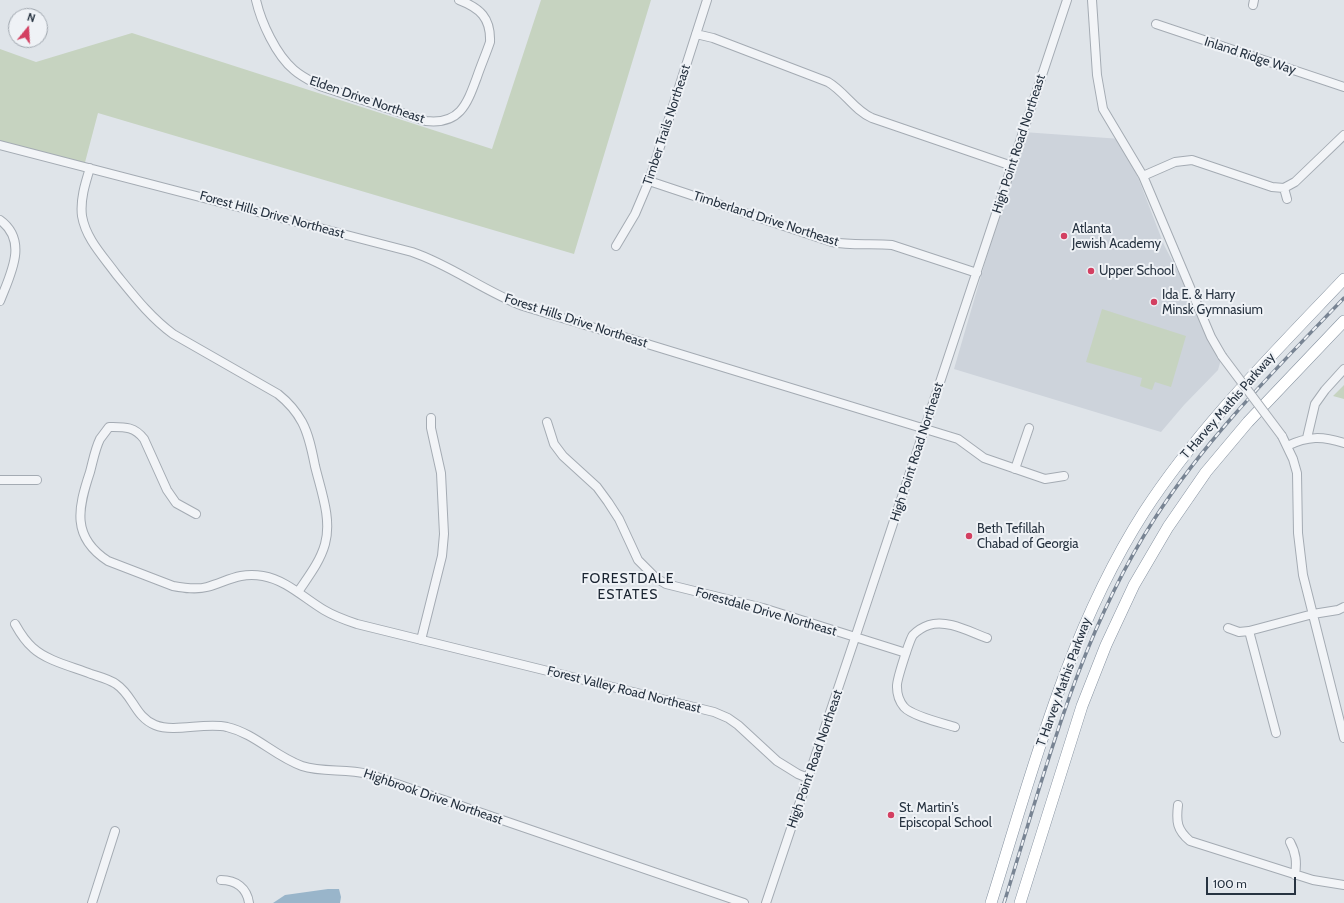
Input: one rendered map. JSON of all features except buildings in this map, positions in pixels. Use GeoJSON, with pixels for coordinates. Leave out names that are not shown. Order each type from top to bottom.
{"type":"FeatureCollection","features":[{"type":"Feature","properties":{"kind":"highway","name":"T Harvey Mathis Parkway"},"geometry":{"type":"LineString","coordinates":[[991,903],[1067,665],[1094,602],[1126,542],[1164,483],[1206,428],[1344,279]]}},
{"type":"Feature","properties":{"kind":"highway","name":"T Harvey Mathis Parkway"},"geometry":{"type":"LineString","coordinates":[[1020,903],[1089,688],[1106,645],[1134,585],[1168,527],[1206,472],[1248,422],[1344,321]]}},
{"type":"Feature","properties":{"kind":"highway"},"geometry":{"type":"LineString","coordinates":[[1294,374],[1344,326]]}},
{"type":"Feature","properties":{"kind":"street","name":"Elden Drive Northeast"},"geometry":{"type":"LineString","coordinates":[[256,0],[261,17],[276,47],[288,64],[306,79],[320,86],[426,121],[436,122],[445,121],[454,117],[465,106],[490,42],[489,29],[485,17],[475,7],[459,0]]}},
{"type":"Feature","properties":{"kind":"street","name":"Timber Trails Northeast"},"geometry":{"type":"LineString","coordinates":[[616,246],[635,214],[650,181],[707,0]]}},
{"type":"Feature","properties":{"kind":"street","name":"High Point Road Northeast"},"geometry":{"type":"LineString","coordinates":[[766,903],[856,638],[1067,0]]}},
{"type":"Feature","properties":{"kind":"street"},"geometry":{"type":"LineString","coordinates":[[1092,0],[1097,74],[1103,109],[1143,176],[1208,330],[1222,356],[1282,436],[1293,459],[1297,473],[1299,551],[1303,575],[1344,738]]}},
{"type":"Feature","properties":{"kind":"street","name":"Inland Ridge Way"},"geometry":{"type":"LineString","coordinates":[[1156,24],[1344,87]]}},
{"type":"Feature","properties":{"kind":"street"},"geometry":{"type":"LineString","coordinates":[[696,34],[713,38],[828,82],[840,91],[859,111],[872,118],[1012,166]]}},
{"type":"Feature","properties":{"kind":"street"},"geometry":{"type":"LineString","coordinates":[[1143,176],[1175,162],[1192,160],[1272,187],[1284,188],[1295,182],[1344,135]]}},
{"type":"Feature","properties":{"kind":"street","name":"Forest Hills Drive Northeast"},"geometry":{"type":"LineString","coordinates":[[0,146],[412,252],[435,260],[501,297],[523,306],[925,428],[958,439],[984,458],[1045,479],[1064,476]]}},
{"type":"Feature","properties":{"kind":"street"},"geometry":{"type":"LineString","coordinates":[[90,168],[84,184],[82,201],[82,216],[86,230],[95,246],[146,311],[158,324],[172,334],[278,394],[293,408],[303,424],[309,438],[325,505],[327,529],[325,544],[320,558],[298,592]]}},
{"type":"Feature","properties":{"kind":"street","name":"Timberland Drive Northeast"},"geometry":{"type":"LineString","coordinates":[[650,181],[832,242],[852,245],[892,245],[977,273]]}},
{"type":"Feature","properties":{"kind":"street"},"geometry":{"type":"LineString","coordinates":[[1284,188],[1287,199]]}},
{"type":"Feature","properties":{"kind":"street"},"geometry":{"type":"LineString","coordinates":[[0,220],[11,232],[16,253],[14,267],[0,301]]}},
{"type":"Feature","properties":{"kind":"street"},"geometry":{"type":"LineString","coordinates":[[1307,438],[1316,404],[1325,390],[1344,369]]}},
{"type":"Feature","properties":{"kind":"street"},"geometry":{"type":"LineString","coordinates":[[422,640],[442,556],[444,534],[441,473],[430,418]]}},
{"type":"Feature","properties":{"kind":"street","name":"Forestdale Drive Northeast"},"geometry":{"type":"LineString","coordinates":[[547,422],[554,444],[563,456],[597,487],[619,519],[638,560],[656,578],[666,584],[763,608],[906,653]]}},
{"type":"Feature","properties":{"kind":"street","name":"Forest Valley Road Northeast"},"geometry":{"type":"LineString","coordinates":[[196,514],[176,503],[139,432],[128,427],[109,427],[100,440],[86,482],[80,509],[81,528],[85,538],[91,547],[108,561],[181,587],[206,587],[234,577],[253,575],[275,579],[323,609],[344,620],[714,712],[728,718],[738,725],[777,762],[808,778]]}},
{"type":"Feature","properties":{"kind":"street"},"geometry":{"type":"LineString","coordinates":[[1015,469],[1029,428]]}},
{"type":"Feature","properties":{"kind":"street"},"geometry":{"type":"LineString","coordinates":[[1287,446],[1307,438],[1320,437],[1331,438],[1344,443]]}},
{"type":"Feature","properties":{"kind":"street"},"geometry":{"type":"LineString","coordinates":[[0,480],[37,480]]}},
{"type":"Feature","properties":{"kind":"street"},"geometry":{"type":"LineString","coordinates":[[1228,628],[1239,632],[1249,631],[1313,614],[1338,610],[1344,607]]}},
{"type":"Feature","properties":{"kind":"street"},"geometry":{"type":"LineString","coordinates":[[955,727],[911,712],[904,706],[898,697],[896,685],[912,636],[921,628],[930,624],[939,623],[948,624],[987,638]]}},
{"type":"Feature","properties":{"kind":"street","name":"Highbrook Drive Northeast"},"geometry":{"type":"LineString","coordinates":[[15,624],[24,639],[33,649],[45,656],[116,684],[127,693],[140,715],[154,725],[168,728],[213,726],[235,729],[252,736],[287,759],[302,766],[315,769],[349,770],[368,774],[744,903]]}},
{"type":"Feature","properties":{"kind":"street"},"geometry":{"type":"LineString","coordinates":[[1249,631],[1276,733]]}},
{"type":"Feature","properties":{"kind":"street"},"geometry":{"type":"LineString","coordinates":[[1178,806],[1178,826],[1183,835],[1190,841],[1319,881],[1344,885]]}},
{"type":"Feature","properties":{"kind":"street"},"geometry":{"type":"LineString","coordinates":[[92,903],[115,831]]}},
{"type":"Feature","properties":{"kind":"street"},"geometry":{"type":"LineString","coordinates":[[1290,842],[1296,857],[1296,874]]}},
{"type":"Feature","properties":{"kind":"street"},"geometry":{"type":"LineString","coordinates":[[222,880],[231,881],[240,885],[247,896],[249,903]]}},
{"type":"Feature","properties":{"kind":"shaded area"},"geometry":{"type":"Polygon","coordinates":[[[1023,132],[1121,139],[1139,180],[1164,245],[1222,356],[1218,370],[1184,405],[1161,432],[954,369],[1023,132]]]}},
{"type":"Feature","properties":{"kind":"green space"},"geometry":{"type":"Polygon","coordinates":[[[541,0],[651,0],[574,254],[98,113],[83,170],[0,146],[0,49],[36,62],[132,33],[492,149],[541,0]]]}},
{"type":"Feature","properties":{"kind":"green space"},"geometry":{"type":"Polygon","coordinates":[[[1102,309],[1186,336],[1171,387],[1155,382],[1152,390],[1140,386],[1142,378],[1086,362],[1102,309]]]}},
{"type":"Feature","properties":{"kind":"green space"},"geometry":{"type":"Polygon","coordinates":[[[1344,385],[1344,399],[1333,396],[1344,385]]]}},
{"type":"Feature","properties":{"kind":"water"},"geometry":{"type":"Polygon","coordinates":[[[328,889],[339,889],[341,897],[340,903],[273,903],[285,895],[328,889]]]}},
{"type":"Feature","properties":{"kind":"railway"},"geometry":{"type":"LineString","coordinates":[[1004,903],[1066,705],[1105,609],[1128,563],[1155,518],[1197,459],[1244,404],[1344,298]]}},
{"type":"Feature","properties":{"kind":"place","name":"Atlanta Jewish Academy"},"geometry":{"type":"Point","coordinates":[1064,236]}},
{"type":"Feature","properties":{"kind":"place","name":"Upper School"},"geometry":{"type":"Point","coordinates":[1091,271]}},
{"type":"Feature","properties":{"kind":"place","name":"Ida E. & Harry Minsk Gymnasium"},"geometry":{"type":"Point","coordinates":[1154,302]}},
{"type":"Feature","properties":{"kind":"place","name":"Beth Tefillah Chabad of Georgia"},"geometry":{"type":"Point","coordinates":[969,536]}},
{"type":"Feature","properties":{"kind":"place","name":"St. Martin's Episcopal School"},"geometry":{"type":"Point","coordinates":[891,815]}},
{"type":"Feature","properties":{"kind":"district","name":"FORESTDALE ESTATES"},"geometry":{"type":"Point","coordinates":[628,588]}}]}
